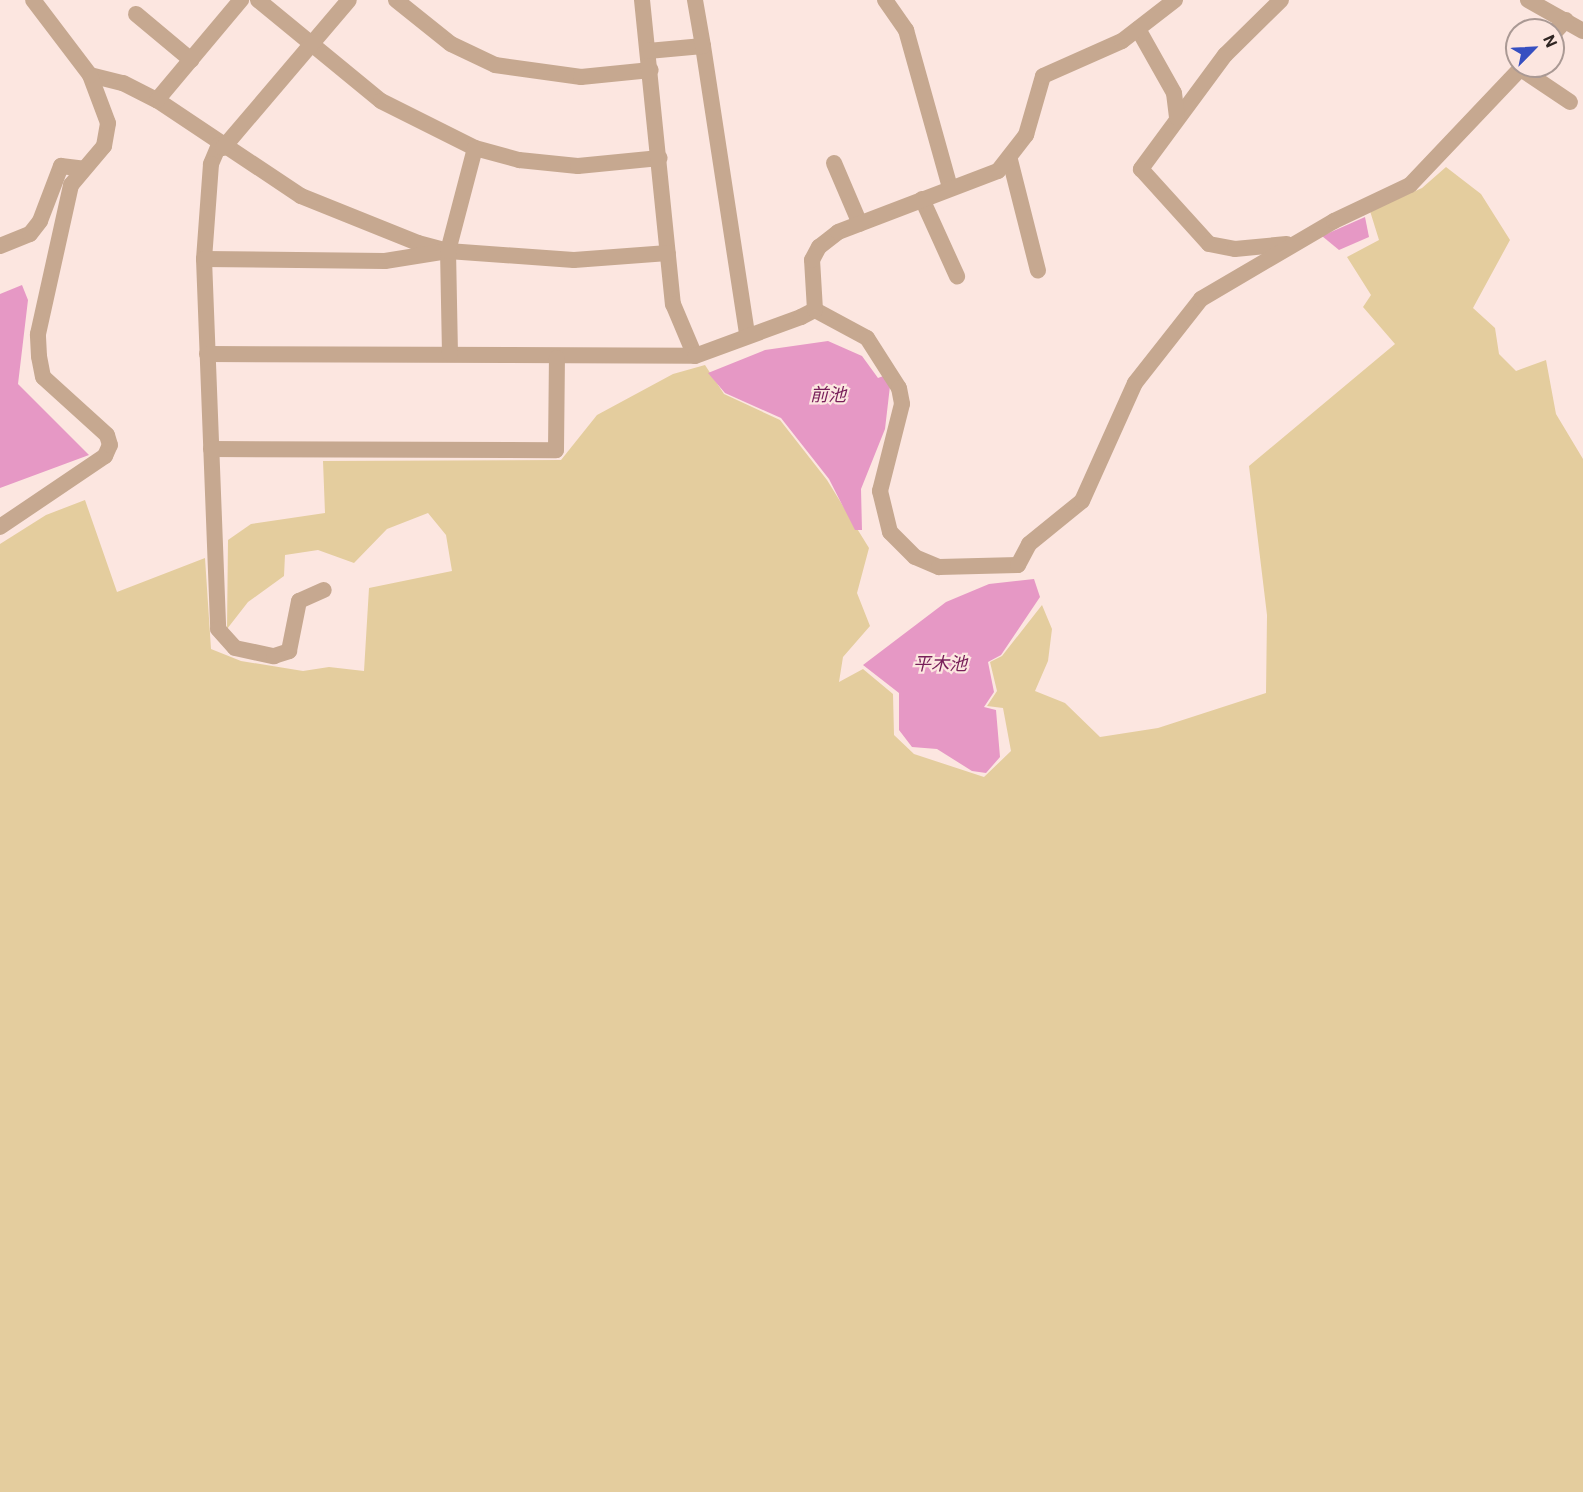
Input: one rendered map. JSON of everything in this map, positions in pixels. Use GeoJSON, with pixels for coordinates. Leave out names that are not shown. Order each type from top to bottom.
{"type":"FeatureCollection","features":[{"type":"Feature","properties":{"kind":"street"},"geometry":{"type":"LineString","coordinates":[[0,527],[105,456],[110,445],[107,435],[43,377],[39,356],[38,334],[70,185],[104,146],[108,123],[90,75],[33,0]]}},
{"type":"Feature","properties":{"kind":"street"},"geometry":{"type":"LineString","coordinates":[[157,100],[242,0]]}},
{"type":"Feature","properties":{"kind":"street"},"geometry":{"type":"LineString","coordinates":[[258,0],[381,102],[475,148],[519,160],[578,166],[660,158]]}},
{"type":"Feature","properties":{"kind":"street"},"geometry":{"type":"LineString","coordinates":[[324,590],[299,601],[289,651],[274,656],[235,648],[218,629],[204,259],[211,164],[221,146],[348,0]]}},
{"type":"Feature","properties":{"kind":"street"},"geometry":{"type":"LineString","coordinates":[[396,0],[451,44],[495,65],[581,77],[651,70]]}},
{"type":"Feature","properties":{"kind":"street"},"geometry":{"type":"LineString","coordinates":[[642,0],[660,158],[673,304],[695,356]]}},
{"type":"Feature","properties":{"kind":"street"},"geometry":{"type":"LineString","coordinates":[[695,0],[747,335]]}},
{"type":"Feature","properties":{"kind":"street"},"geometry":{"type":"LineString","coordinates":[[885,0],[906,30],[950,188]]}},
{"type":"Feature","properties":{"kind":"street"},"geometry":{"type":"LineString","coordinates":[[815,310],[812,260],[838,232],[998,171],[1010,160],[1026,135],[1043,76],[1138,29],[1175,0]]}},
{"type":"Feature","properties":{"kind":"street"},"geometry":{"type":"LineString","coordinates":[[1281,0],[1225,55],[1146,156],[1141,169],[1145,178],[1209,244],[1235,249],[1295,243]]}},
{"type":"Feature","properties":{"kind":"street"},"geometry":{"type":"LineString","coordinates":[[1528,0],[1583,31]]}},
{"type":"Feature","properties":{"kind":"street"},"geometry":{"type":"LineString","coordinates":[[136,14],[191,60]]}},
{"type":"Feature","properties":{"kind":"street"},"geometry":{"type":"LineString","coordinates":[[1138,29],[1174,93],[1177,117]]}},
{"type":"Feature","properties":{"kind":"street"},"geometry":{"type":"LineString","coordinates":[[648,51],[703,46]]}},
{"type":"Feature","properties":{"kind":"street"},"geometry":{"type":"LineString","coordinates":[[90,75],[123,82],[157,100],[221,146],[347,218],[448,251]]}},
{"type":"Feature","properties":{"kind":"street"},"geometry":{"type":"LineString","coordinates":[[207,354],[450,354],[558,358],[695,356],[815,310],[867,338],[899,388],[902,404],[880,490],[890,532],[915,557],[939,567],[1018,565],[1029,544],[1082,501],[1135,382],[1201,299],[1295,243],[1410,185],[1512,78]]}},
{"type":"Feature","properties":{"kind":"street"},"geometry":{"type":"LineString","coordinates":[[1537,78],[1570,102]]}},
{"type":"Feature","properties":{"kind":"street"},"geometry":{"type":"LineString","coordinates":[[450,354],[448,251],[475,148]]}},
{"type":"Feature","properties":{"kind":"street"},"geometry":{"type":"LineString","coordinates":[[1010,160],[1038,270]]}},
{"type":"Feature","properties":{"kind":"street"},"geometry":{"type":"LineString","coordinates":[[834,163],[860,224]]}},
{"type":"Feature","properties":{"kind":"street"},"geometry":{"type":"LineString","coordinates":[[0,246],[30,234],[40,221],[61,166],[84,169]]}},
{"type":"Feature","properties":{"kind":"street"},"geometry":{"type":"LineString","coordinates":[[922,199],[957,276]]}},
{"type":"Feature","properties":{"kind":"street"},"geometry":{"type":"LineString","coordinates":[[204,259],[385,261],[448,251],[574,260],[668,253]]}},
{"type":"Feature","properties":{"kind":"street"},"geometry":{"type":"LineString","coordinates":[[211,449],[556,450],[558,358]]}},
{"type":"Feature","properties":{"kind":"shaded area"},"geometry":{"type":"Polygon","coordinates":[[[1446,167],[1481,194],[1510,240],[1473,308],[1495,328],[1499,354],[1516,371],[1546,360],[1556,414],[1583,459],[1583,1492],[0,1492],[0,544],[46,515],[85,500],[117,592],[205,558],[211,649],[241,661],[303,671],[329,667],[364,671],[369,588],[452,571],[446,535],[428,513],[387,529],[354,563],[318,550],[285,555],[284,576],[248,602],[227,629],[228,540],[251,524],[325,513],[323,461],[561,460],[597,415],[673,374],[705,365],[724,394],[780,420],[827,480],[869,548],[857,593],[870,626],[843,657],[839,682],[863,669],[893,694],[894,735],[914,754],[984,777],[1011,751],[1003,708],[987,706],[997,691],[990,662],[1002,656],[1042,605],[1052,629],[1048,661],[1035,691],[1065,703],[1100,737],[1158,728],[1266,693],[1267,615],[1249,466],[1395,344],[1363,307],[1371,295],[1347,257],[1379,240],[1370,211],[1422,188],[1446,167]]]}},
{"type":"Feature","properties":{"kind":"water"},"geometry":{"type":"Polygon","coordinates":[[[1365,217],[1369,237],[1339,250],[1322,236],[1365,217]]]}},
{"type":"Feature","properties":{"kind":"water"},"geometry":{"type":"Polygon","coordinates":[[[22,285],[28,300],[18,384],[89,455],[0,488],[0,294],[22,285]]]}},
{"type":"Feature","properties":{"kind":"water","name":"前池"},"geometry":{"type":"Polygon","coordinates":[[[828,341],[862,356],[878,378],[886,375],[890,386],[885,429],[861,489],[862,530],[855,530],[829,479],[781,418],[725,393],[708,373],[765,350],[828,341]]]}},
{"type":"Feature","properties":{"kind":"water","name":"平木池"},"geometry":{"type":"Polygon","coordinates":[[[1034,579],[1040,597],[1001,655],[988,662],[994,692],[984,707],[996,710],[1000,757],[986,773],[972,771],[937,749],[912,747],[899,730],[899,693],[863,665],[946,602],[989,584],[1034,579]]]}}]}
